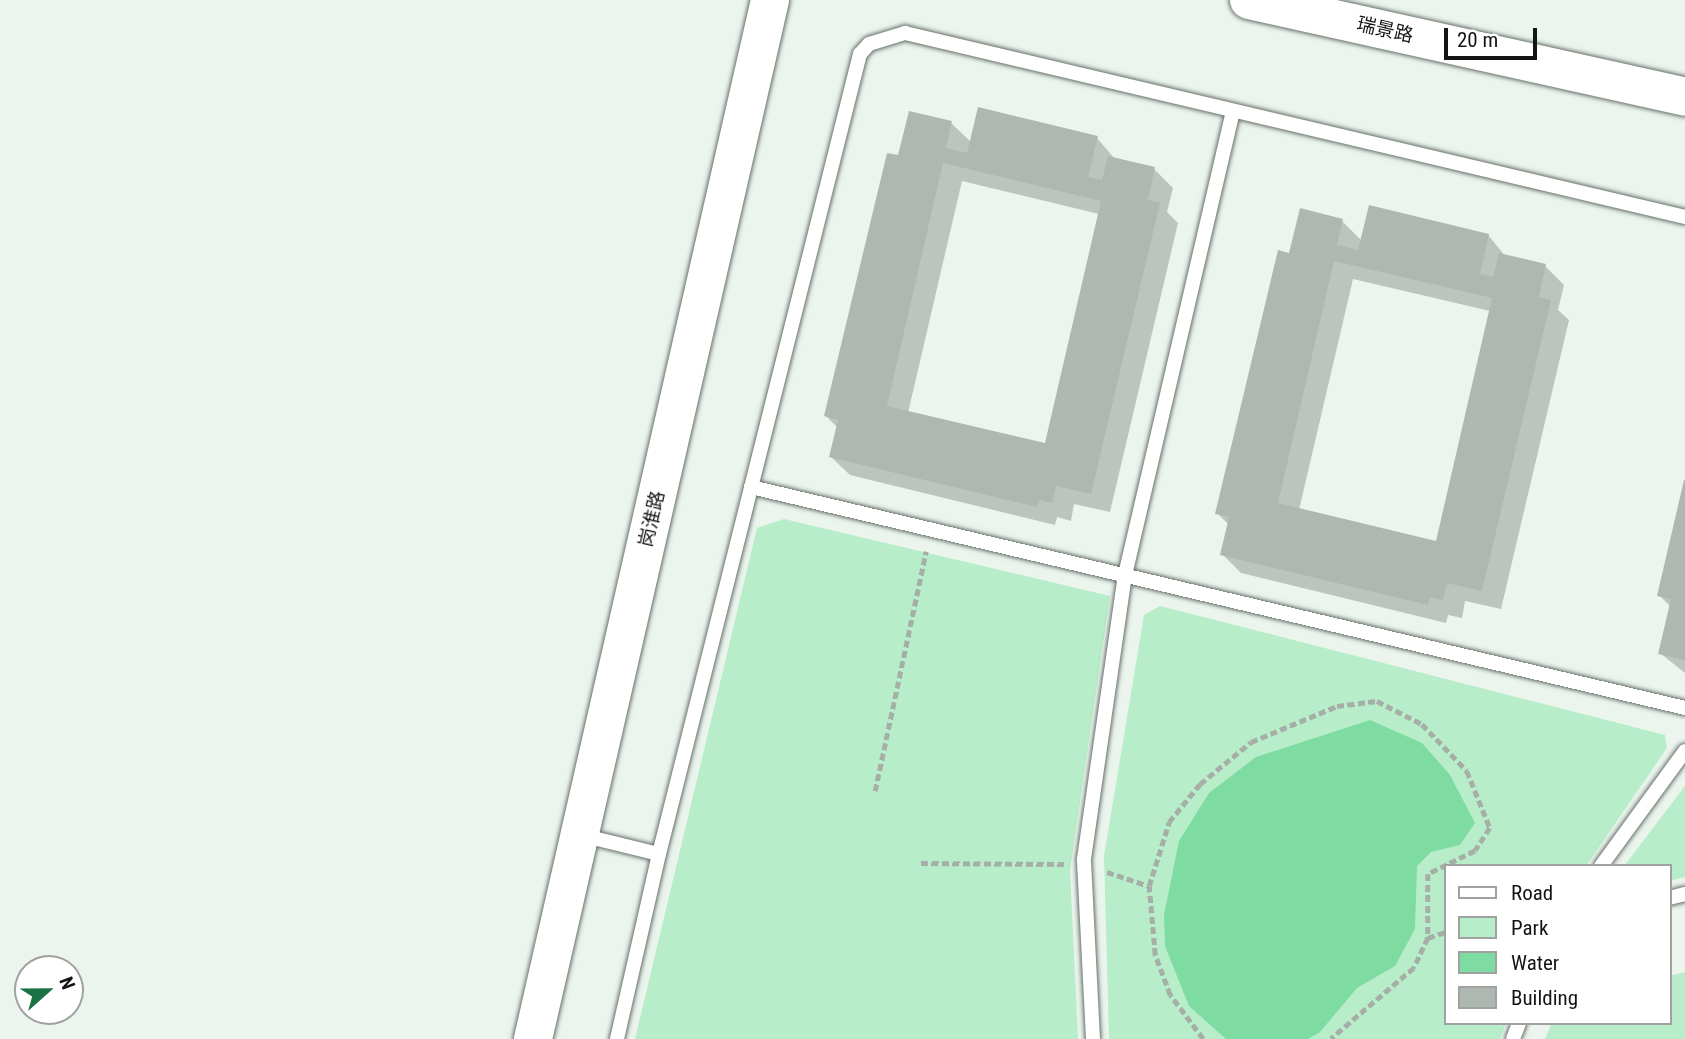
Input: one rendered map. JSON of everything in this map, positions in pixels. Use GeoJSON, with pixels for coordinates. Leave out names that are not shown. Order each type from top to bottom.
{"type":"FeatureCollection","features":[{"type":"Feature","properties":{"kind":"street","name":"岗淮路"},"geometry":{"type":"LineString","coordinates":[[533,1039],[770,0]]}},
{"type":"Feature","properties":{"kind":"street","name":"瑞景路"},"geometry":{"type":"LineString","coordinates":[[1249,0],[1685,97]]}},
{"type":"Feature","properties":{"kind":"lane"},"geometry":{"type":"LineString","coordinates":[[617,1039],[659,855],[860,54],[869,44],[905,33],[1685,218]]}},
{"type":"Feature","properties":{"kind":"lane"},"geometry":{"type":"LineString","coordinates":[[1093,1039],[1085,864],[1125,575],[1233,111]]}},
{"type":"Feature","properties":{"kind":"lane"},"geometry":{"type":"LineString","coordinates":[[751,488],[1685,708]]}},
{"type":"Feature","properties":{"kind":"lane"},"geometry":{"type":"LineString","coordinates":[[1602,864],[1685,751]]}},
{"type":"Feature","properties":{"kind":"lane"},"geometry":{"type":"LineString","coordinates":[[580,835],[659,855]]}},
{"type":"Feature","properties":{"kind":"path"},"geometry":{"type":"LineString","coordinates":[[874,791],[930,529]]}},
{"type":"Feature","properties":{"kind":"path"},"geometry":{"type":"LineString","coordinates":[[1203,1039],[1162,975],[1149,886],[1177,809],[1232,754],[1337,706],[1377,701],[1434,734],[1473,778],[1488,817],[1482,845],[1447,864]]}},
{"type":"Feature","properties":{"kind":"path"},"geometry":{"type":"LineString","coordinates":[[921,863],[1085,864],[1149,886]]}},
{"type":"Feature","properties":{"kind":"path"},"geometry":{"type":"LineString","coordinates":[[1331,1039],[1360,1009],[1402,982],[1429,937],[1428,874],[1444,865]]}},
{"type":"Feature","properties":{"kind":"path"},"geometry":{"type":"LineString","coordinates":[[1429,937],[1444,932]]}},
{"type":"Feature","properties":{"kind":"green space"},"geometry":{"type":"Polygon","coordinates":[[[784,519],[1110,596],[1070,870],[1078,1039],[635,1039],[757,528],[784,519]]]}},
{"type":"Feature","properties":{"kind":"green space"},"geometry":{"type":"Polygon","coordinates":[[[1160,606],[1665,735],[1667,748],[1587,864],[1444,864],[1444,1025],[1505,1025],[1500,1039],[1109,1039],[1104,856],[1144,615],[1160,606]]]}},
{"type":"Feature","properties":{"kind":"green space"},"geometry":{"type":"Polygon","coordinates":[[[1685,786],[1685,877],[1671,880],[1671,864],[1626,864],[1685,786]]]}},
{"type":"Feature","properties":{"kind":"green space"},"geometry":{"type":"Polygon","coordinates":[[[1685,972],[1685,1039],[1545,1039],[1551,1025],[1671,1025],[1671,976],[1685,972]]]}},
{"type":"Feature","properties":{"kind":"water"},"geometry":{"type":"Polygon","coordinates":[[[1370,720],[1422,743],[1450,775],[1475,823],[1460,845],[1431,852],[1417,866],[1415,929],[1395,966],[1357,988],[1320,1032],[1308,1039],[1226,1039],[1189,1006],[1165,946],[1164,915],[1179,841],[1209,793],[1256,757],[1370,720]]]}},
{"type":"Feature","properties":{"kind":"building"},"geometry":{"type":"Polygon","coordinates":[[[978,107],[1098,136],[1088,177],[1102,180],[1108,156],[1155,167],[1148,200],[1160,203],[1091,494],[1056,486],[1052,503],[1039,500],[1037,507],[829,457],[838,420],[824,416],[887,153],[898,155],[909,111],[952,121],[946,148],[967,153],[978,107]],[[943,163],[887,406],[1045,443],[1101,201],[943,163]]]}},
{"type":"Feature","properties":{"kind":"building"},"geometry":{"type":"Polygon","coordinates":[[[1369,205],[1489,234],[1480,274],[1493,277],[1499,253],[1546,264],[1539,297],[1551,300],[1482,591],[1447,583],[1443,600],[1430,597],[1428,605],[1220,555],[1229,517],[1215,514],[1278,250],[1289,253],[1300,208],[1343,219],[1337,245],[1358,250],[1369,205]],[[1334,261],[1278,503],[1436,541],[1492,298],[1334,261]]]}},
{"type":"Feature","properties":{"kind":"building"},"geometry":{"type":"Polygon","coordinates":[[[1684,480],[1685,660],[1658,654],[1671,599],[1657,596],[1684,480]]]}}]}
